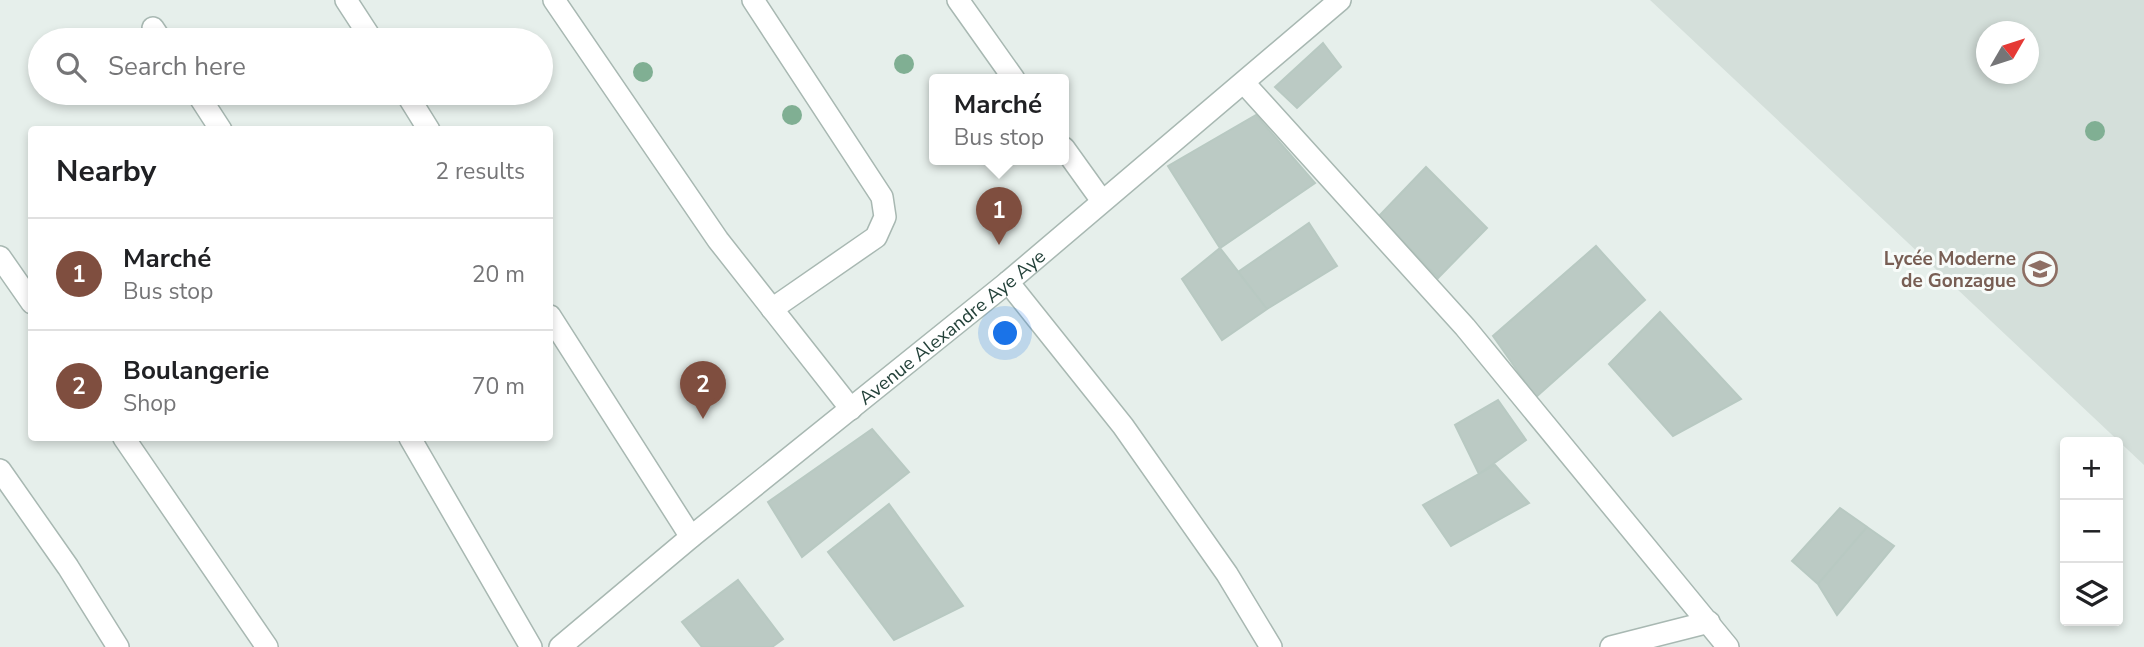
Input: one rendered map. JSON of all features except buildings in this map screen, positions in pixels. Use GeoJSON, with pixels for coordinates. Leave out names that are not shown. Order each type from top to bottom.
{"type":"FeatureCollection","features":[{"type":"Feature","properties":{"kind":"street"},"geometry":{"type":"LineString","coordinates":[[346,0],[364,28]]}},
{"type":"Feature","properties":{"kind":"street"},"geometry":{"type":"LineString","coordinates":[[554,0],[719,240],[851,409]]}},
{"type":"Feature","properties":{"kind":"street"},"geometry":{"type":"LineString","coordinates":[[753,0],[882,197],[885,217],[876,237],[772,309]]}},
{"type":"Feature","properties":{"kind":"street"},"geometry":{"type":"LineString","coordinates":[[958,0],[1010,74]]}},
{"type":"Feature","properties":{"kind":"street","name":"Avenue Alexandre Aye Aye"},"geometry":{"type":"LineString","coordinates":[[560,647],[691,537],[1008,282],[1340,0]]}},
{"type":"Feature","properties":{"kind":"street"},"geometry":{"type":"LineString","coordinates":[[1244,83],[1465,327],[1728,647]]}},
{"type":"Feature","properties":{"kind":"street"},"geometry":{"type":"LineString","coordinates":[[205,105],[218,126]]}},
{"type":"Feature","properties":{"kind":"street"},"geometry":{"type":"LineString","coordinates":[[413,105],[427,126]]}},
{"type":"Feature","properties":{"kind":"street"},"geometry":{"type":"LineString","coordinates":[[1069,155],[1102,201]]}},
{"type":"Feature","properties":{"kind":"street"},"geometry":{"type":"LineString","coordinates":[[0,257],[28,297]]}},
{"type":"Feature","properties":{"kind":"street"},"geometry":{"type":"LineString","coordinates":[[1008,282],[1123,426],[1227,574],[1271,647]]}},
{"type":"Feature","properties":{"kind":"street"},"geometry":{"type":"LineString","coordinates":[[553,321],[691,537]]}},
{"type":"Feature","properties":{"kind":"street"},"geometry":{"type":"LineString","coordinates":[[126,441],[267,647]]}},
{"type":"Feature","properties":{"kind":"street"},"geometry":{"type":"LineString","coordinates":[[412,441],[531,647]]}},
{"type":"Feature","properties":{"kind":"street"},"geometry":{"type":"LineString","coordinates":[[0,470],[68,567],[118,647]]}},
{"type":"Feature","properties":{"kind":"street"},"geometry":{"type":"LineString","coordinates":[[1611,647],[1709,622]]}},
{"type":"Feature","properties":{"kind":"shaded area","name":"Lycée Moderne de Gonzague"},"geometry":{"type":"Polygon","coordinates":[[[1650,0],[2144,0],[2144,465],[2123,445],[2123,437],[2114,437],[1650,0]]]}},
{"type":"Feature","properties":{"kind":"place","name":"Marché"},"geometry":{"type":"Point","coordinates":[999,245]}},
{"type":"Feature","properties":{"kind":"place","name":"Lycée Moderne de Gonzague"},"geometry":{"type":"Point","coordinates":[2040,269]}},
{"type":"Feature","properties":{"kind":"place","name":"Boulangerie"},"geometry":{"type":"Point","coordinates":[703,419]}}]}
